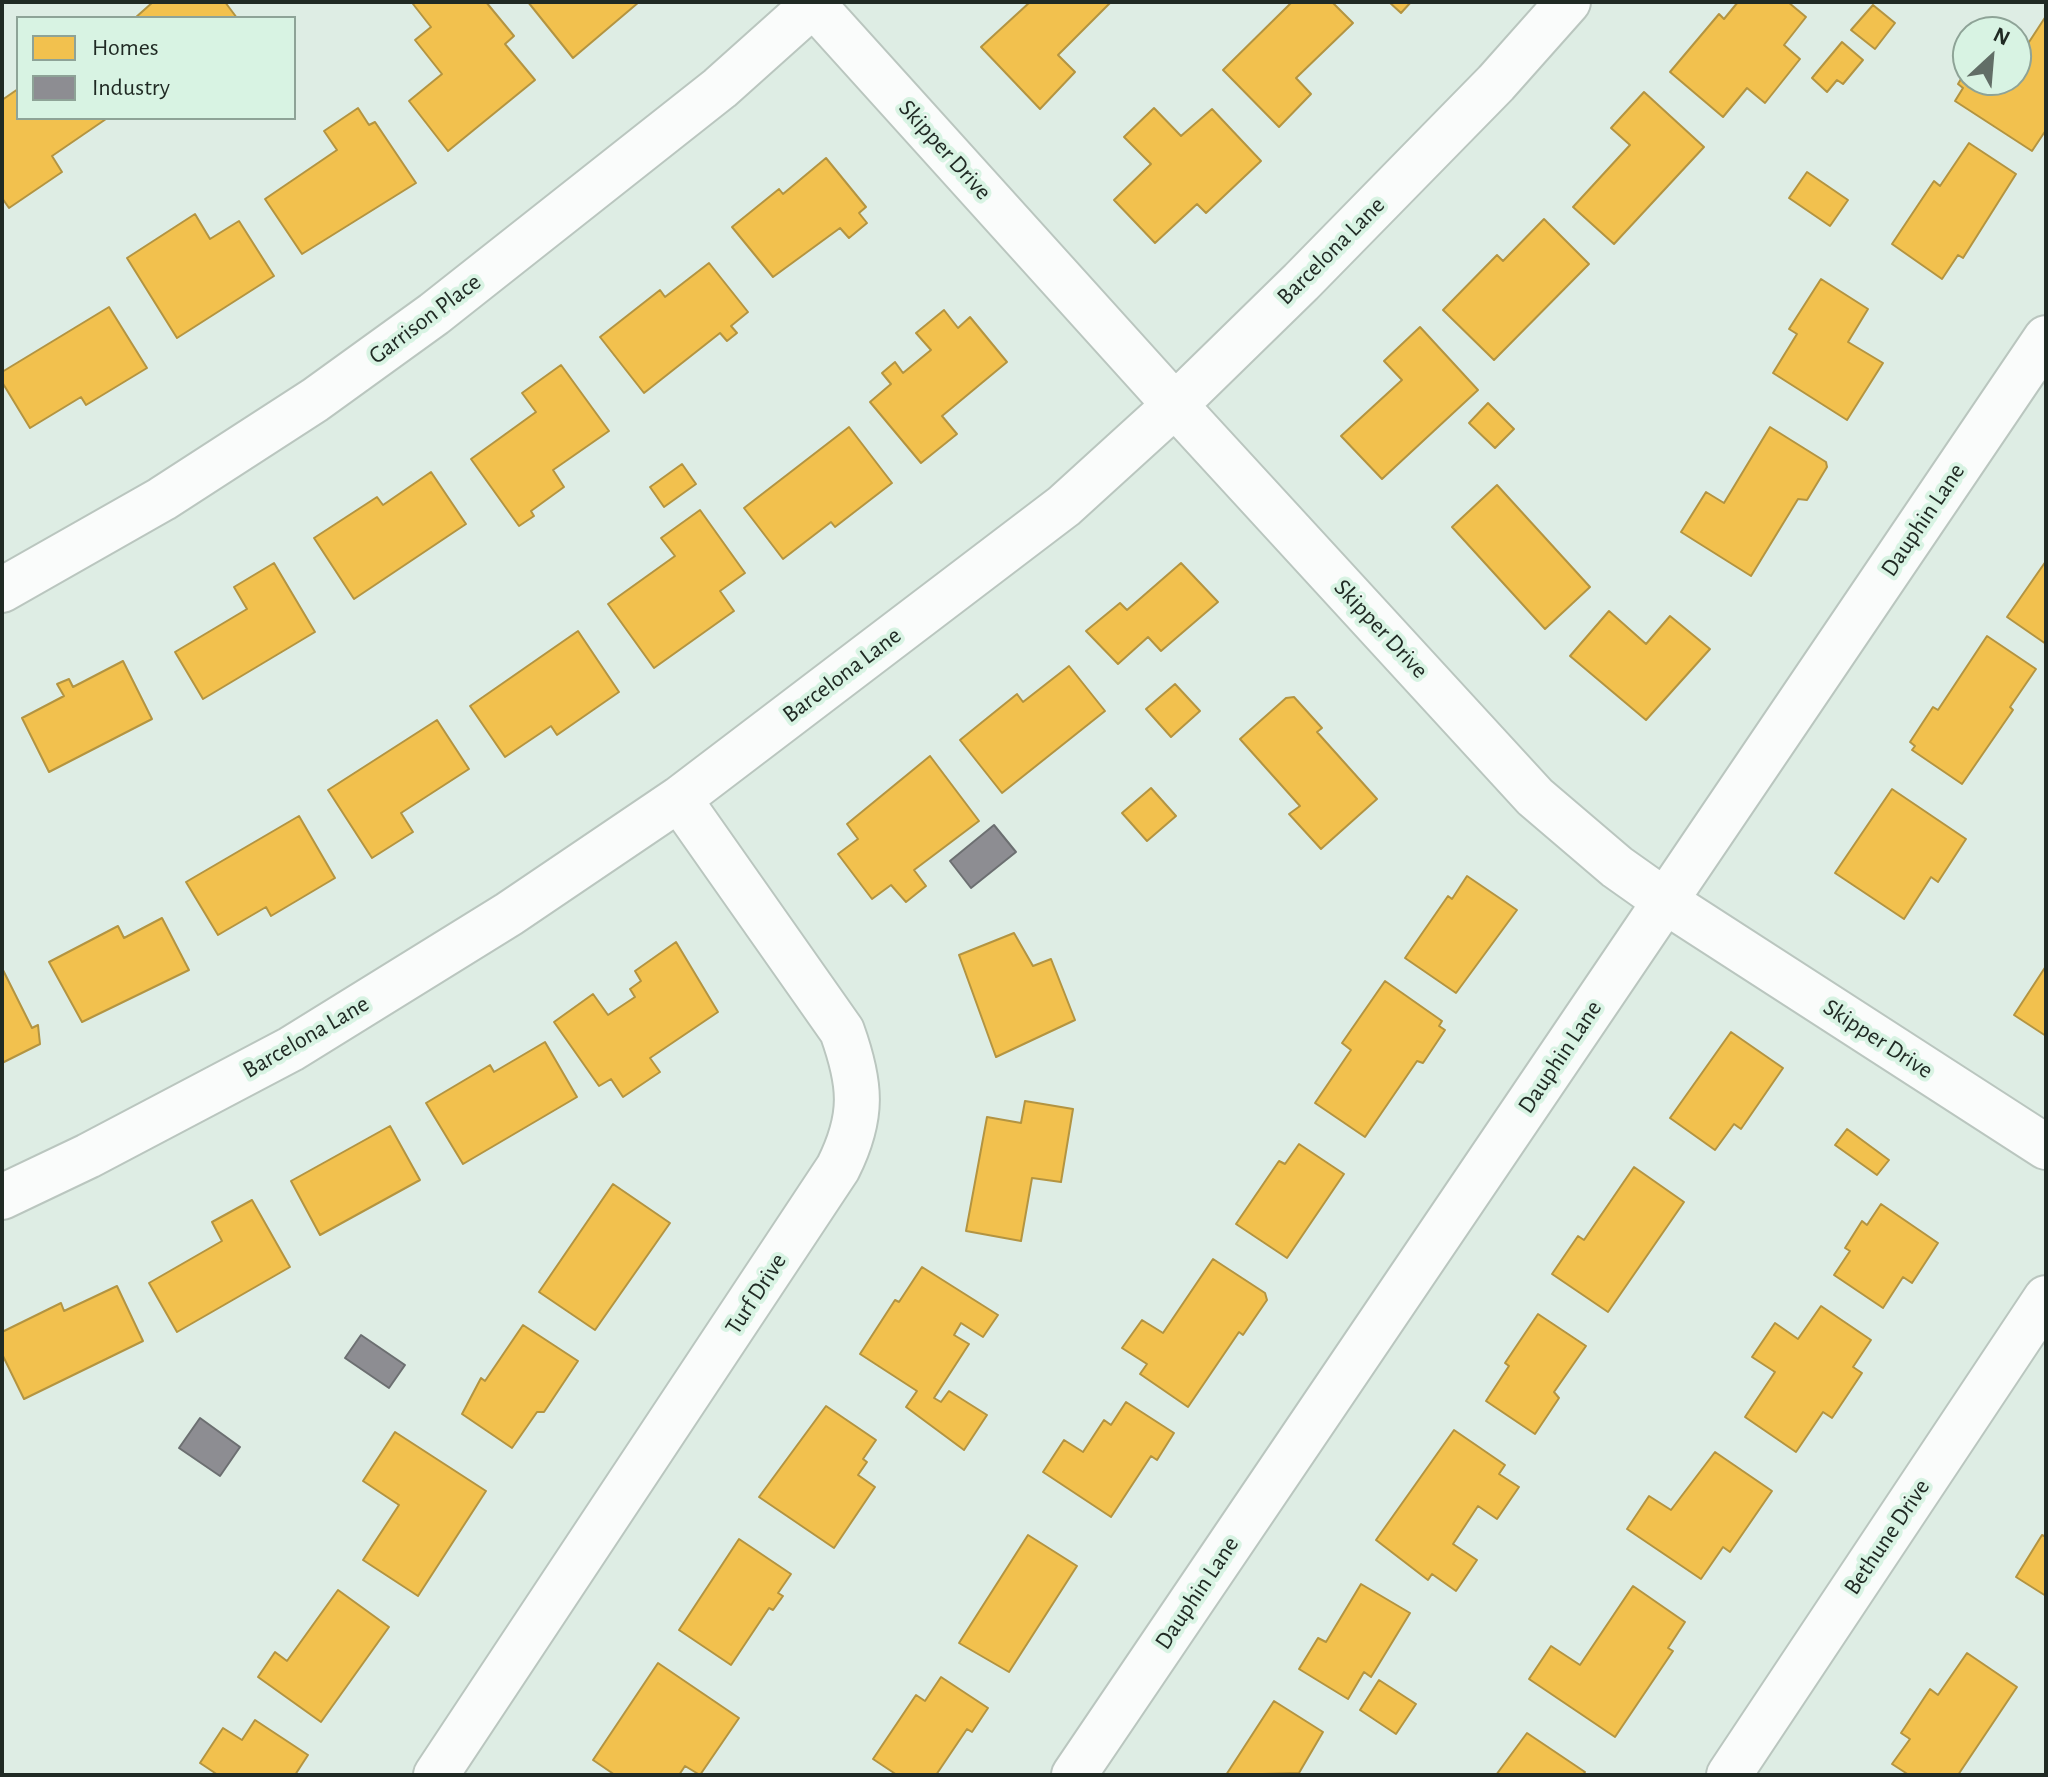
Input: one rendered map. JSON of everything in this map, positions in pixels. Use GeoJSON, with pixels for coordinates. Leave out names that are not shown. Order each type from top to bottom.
{"type":"FeatureCollection","features":[{"type":"Feature","properties":{"kind":"street","name":"Barcelona Lane"},"geometry":{"type":"LineString","coordinates":[[2,1197],[88,1156],[291,1049],[509,914],[679,799],[1064,506],[1175,405],[1301,282],[1496,83],[1568,2]]}},
{"type":"Feature","properties":{"kind":"street","name":"Skipper Drive"},"geometry":{"type":"LineString","coordinates":[[813,3],[1175,405],[1535,797],[1617,867],[1665,901],[2046,1147]]}},
{"type":"Feature","properties":{"kind":"street","name":"Garrison Place"},"geometry":{"type":"LineString","coordinates":[[2,590],[162,499],[327,391],[434,314],[720,88],[813,3]]}},
{"type":"Feature","properties":{"kind":"street","name":"Dauphin Lane"},"geometry":{"type":"LineString","coordinates":[[1074,1775],[2046,338]]}},
{"type":"Feature","properties":{"kind":"street","name":"Turf Drive"},"geometry":{"type":"LineString","coordinates":[[436,1775],[711,1363],[849,1147],[858,1109],[855,1069],[842,1031],[679,799]]}},
{"type":"Feature","properties":{"kind":"street","name":"Bethune Drive"},"geometry":{"type":"LineString","coordinates":[[1729,1775],[2046,1298]]}},
{"type":"Feature","properties":{"kind":"building: Homes"},"geometry":{"type":"Polygon","coordinates":[[[153,2],[225,2],[236,16],[137,16],[153,2]]]}},
{"type":"Feature","properties":{"kind":"building: Homes"},"geometry":{"type":"Polygon","coordinates":[[[486,2],[514,36],[505,44],[535,80],[448,151],[409,101],[442,74],[415,40],[431,27],[413,4],[486,2]]]}},
{"type":"Feature","properties":{"kind":"building: Homes"},"geometry":{"type":"Polygon","coordinates":[[[528,2],[639,2],[573,58],[528,2]]]}},
{"type":"Feature","properties":{"kind":"building: Homes"},"geometry":{"type":"Polygon","coordinates":[[[1030,2],[1111,2],[1058,55],[1075,72],[1040,109],[981,47],[1030,2]]]}},
{"type":"Feature","properties":{"kind":"building: Homes"},"geometry":{"type":"Polygon","coordinates":[[[1292,2],[1332,2],[1353,23],[1296,78],[1311,94],[1279,127],[1223,70],[1292,2]]]}},
{"type":"Feature","properties":{"kind":"building: Homes"},"geometry":{"type":"Polygon","coordinates":[[[1389,2],[1411,2],[1401,13],[1389,2]]]}},
{"type":"Feature","properties":{"kind":"building: Homes"},"geometry":{"type":"Polygon","coordinates":[[[1738,2],[1788,2],[1806,17],[1784,45],[1800,59],[1765,103],[1747,88],[1723,117],[1670,72],[1719,14],[1724,19],[1738,2]]]}},
{"type":"Feature","properties":{"kind":"building: Homes"},"geometry":{"type":"Polygon","coordinates":[[[1873,5],[1895,23],[1875,49],[1851,30],[1873,5]]]}},
{"type":"Feature","properties":{"kind":"building: Homes"},"geometry":{"type":"Polygon","coordinates":[[[2046,16],[2046,130],[2032,151],[1955,101],[1958,96],[2032,96],[2032,37],[2046,16]]]}},
{"type":"Feature","properties":{"kind":"building: Homes"},"geometry":{"type":"Polygon","coordinates":[[[1842,42],[1863,60],[1843,84],[1837,80],[1827,92],[1812,78],[1842,42]]]}},
{"type":"Feature","properties":{"kind":"building: Homes"},"geometry":{"type":"Polygon","coordinates":[[[16,90],[16,120],[105,120],[52,156],[62,172],[9,208],[2,198],[2,100],[16,90]]]}},
{"type":"Feature","properties":{"kind":"building: Homes"},"geometry":{"type":"Polygon","coordinates":[[[1644,92],[1704,147],[1614,244],[1573,207],[1630,145],[1611,128],[1644,92]]]}},
{"type":"Feature","properties":{"kind":"building: Homes"},"geometry":{"type":"Polygon","coordinates":[[[358,108],[369,125],[375,122],[416,183],[302,254],[265,199],[337,150],[324,131],[358,108]]]}},
{"type":"Feature","properties":{"kind":"building: Homes"},"geometry":{"type":"Polygon","coordinates":[[[1154,108],[1181,136],[1212,109],[1261,161],[1206,213],[1197,204],[1155,243],[1114,200],[1151,164],[1124,137],[1154,108]]]}},
{"type":"Feature","properties":{"kind":"building: Homes"},"geometry":{"type":"Polygon","coordinates":[[[1969,143],[2016,174],[1963,258],[1958,255],[1942,279],[1892,244],[1934,181],[1940,186],[1969,143]]]}},
{"type":"Feature","properties":{"kind":"building: Homes"},"geometry":{"type":"Polygon","coordinates":[[[826,158],[866,207],[859,213],[867,223],[849,238],[840,228],[773,277],[732,227],[779,189],[783,194],[826,158]]]}},
{"type":"Feature","properties":{"kind":"building: Homes"},"geometry":{"type":"Polygon","coordinates":[[[1807,172],[1848,200],[1830,226],[1789,198],[1807,172]]]}},
{"type":"Feature","properties":{"kind":"building: Homes"},"geometry":{"type":"Polygon","coordinates":[[[195,214],[210,239],[239,221],[274,276],[177,338],[127,258],[195,214]]]}},
{"type":"Feature","properties":{"kind":"building: Homes"},"geometry":{"type":"Polygon","coordinates":[[[1544,219],[1589,264],[1494,360],[1443,310],[1497,255],[1503,261],[1544,219]]]}},
{"type":"Feature","properties":{"kind":"building: Homes"},"geometry":{"type":"Polygon","coordinates":[[[709,263],[748,312],[731,326],[737,333],[727,341],[720,333],[644,393],[600,337],[660,290],[665,297],[709,263]]]}},
{"type":"Feature","properties":{"kind":"building: Homes"},"geometry":{"type":"Polygon","coordinates":[[[1821,279],[1868,309],[1848,342],[1883,363],[1847,420],[1773,373],[1797,334],[1789,329],[1821,279]]]}},
{"type":"Feature","properties":{"kind":"building: Homes"},"geometry":{"type":"Polygon","coordinates":[[[109,307],[147,368],[86,405],[81,397],[30,428],[2,382],[2,372],[109,307]]]}},
{"type":"Feature","properties":{"kind":"building: Homes"},"geometry":{"type":"Polygon","coordinates":[[[944,310],[958,328],[970,317],[1007,362],[942,416],[957,434],[921,463],[870,402],[891,384],[882,373],[895,362],[903,373],[931,350],[916,333],[944,310]]]}},
{"type":"Feature","properties":{"kind":"building: Homes"},"geometry":{"type":"Polygon","coordinates":[[[1420,327],[1478,390],[1382,479],[1341,436],[1402,380],[1384,361],[1420,327]]]}},
{"type":"Feature","properties":{"kind":"building: Homes"},"geometry":{"type":"Polygon","coordinates":[[[561,365],[609,431],[553,470],[564,487],[531,511],[534,516],[519,526],[471,459],[536,412],[522,393],[561,365]]]}},
{"type":"Feature","properties":{"kind":"building: Homes"},"geometry":{"type":"Polygon","coordinates":[[[1488,403],[1514,429],[1495,448],[1469,423],[1488,403]]]}},
{"type":"Feature","properties":{"kind":"building: Homes"},"geometry":{"type":"Polygon","coordinates":[[[849,427],[892,483],[835,527],[831,522],[783,559],[744,508],[849,427]]]}},
{"type":"Feature","properties":{"kind":"building: Homes"},"geometry":{"type":"Polygon","coordinates":[[[1770,427],[1826,462],[1827,467],[1807,500],[1798,499],[1751,576],[1681,532],[1706,492],[1724,503],[1770,427]]]}},
{"type":"Feature","properties":{"kind":"building: Homes"},"geometry":{"type":"Polygon","coordinates":[[[682,464],[696,484],[664,507],[650,487],[682,464]]]}},
{"type":"Feature","properties":{"kind":"building: Homes"},"geometry":{"type":"Polygon","coordinates":[[[431,472],[466,524],[354,599],[314,538],[377,497],[383,505],[431,472]]]}},
{"type":"Feature","properties":{"kind":"building: Homes"},"geometry":{"type":"Polygon","coordinates":[[[1497,485],[1590,587],[1545,629],[1452,527],[1497,485]]]}},
{"type":"Feature","properties":{"kind":"building: Homes"},"geometry":{"type":"Polygon","coordinates":[[[700,510],[745,573],[720,591],[734,611],[654,668],[608,604],[675,556],[661,538],[700,510]]]}},
{"type":"Feature","properties":{"kind":"building: Homes"},"geometry":{"type":"Polygon","coordinates":[[[2046,561],[2046,644],[2007,617],[2046,561]]]}},
{"type":"Feature","properties":{"kind":"building: Homes"},"geometry":{"type":"Polygon","coordinates":[[[274,563],[315,632],[203,699],[175,652],[247,609],[234,587],[274,563]]]}},
{"type":"Feature","properties":{"kind":"building: Homes"},"geometry":{"type":"Polygon","coordinates":[[[1181,563],[1218,602],[1161,651],[1148,637],[1118,664],[1086,631],[1120,603],[1127,610],[1181,563]]]}},
{"type":"Feature","properties":{"kind":"building: Homes"},"geometry":{"type":"Polygon","coordinates":[[[1609,611],[1646,644],[1670,616],[1710,649],[1646,720],[1570,656],[1609,611]]]}},
{"type":"Feature","properties":{"kind":"building: Homes"},"geometry":{"type":"Polygon","coordinates":[[[578,631],[619,692],[557,735],[551,726],[505,757],[470,706],[578,631]]]}},
{"type":"Feature","properties":{"kind":"building: Homes"},"geometry":{"type":"Polygon","coordinates":[[[1987,636],[2036,669],[2010,707],[2013,710],[1962,784],[1912,750],[1915,746],[1910,742],[1933,707],[1938,710],[1987,636]]]}},
{"type":"Feature","properties":{"kind":"building: Homes"},"geometry":{"type":"Polygon","coordinates":[[[123,661],[152,719],[49,772],[22,718],[64,696],[57,684],[69,679],[73,687],[123,661]]]}},
{"type":"Feature","properties":{"kind":"building: Homes"},"geometry":{"type":"Polygon","coordinates":[[[1069,666],[1105,711],[1002,793],[960,740],[1017,694],[1023,702],[1069,666]]]}},
{"type":"Feature","properties":{"kind":"building: Homes"},"geometry":{"type":"Polygon","coordinates":[[[1175,684],[1200,711],[1171,737],[1146,709],[1175,684]]]}},
{"type":"Feature","properties":{"kind":"building: Homes"},"geometry":{"type":"Polygon","coordinates":[[[1294,697],[1322,728],[1317,732],[1377,799],[1321,849],[1289,814],[1300,806],[1240,739],[1286,698],[1294,697]]]}},
{"type":"Feature","properties":{"kind":"building: Homes"},"geometry":{"type":"Polygon","coordinates":[[[437,720],[469,769],[401,813],[413,832],[372,858],[328,790],[437,720]]]}},
{"type":"Feature","properties":{"kind":"building: Homes"},"geometry":{"type":"Polygon","coordinates":[[[930,756],[979,821],[914,870],[926,886],[906,902],[891,885],[872,899],[838,854],[858,839],[847,824],[930,756]]]}},
{"type":"Feature","properties":{"kind":"building: Homes"},"geometry":{"type":"Polygon","coordinates":[[[1151,788],[1176,816],[1147,841],[1122,813],[1151,788]]]}},
{"type":"Feature","properties":{"kind":"building: Homes"},"geometry":{"type":"Polygon","coordinates":[[[1892,789],[1966,839],[1938,882],[1931,877],[1904,919],[1835,873],[1892,789]]]}},
{"type":"Feature","properties":{"kind":"building: Homes"},"geometry":{"type":"Polygon","coordinates":[[[299,816],[335,878],[271,916],[266,907],[218,935],[186,882],[299,816]]]}},
{"type":"Feature","properties":{"kind":"building: Homes"},"geometry":{"type":"Polygon","coordinates":[[[1467,876],[1517,910],[1456,993],[1405,958],[1448,896],[1452,899],[1467,876]]]}},
{"type":"Feature","properties":{"kind":"building: Homes"},"geometry":{"type":"Polygon","coordinates":[[[162,918],[189,970],[82,1022],[49,962],[118,926],[124,938],[162,918]]]}},
{"type":"Feature","properties":{"kind":"building: Homes"},"geometry":{"type":"Polygon","coordinates":[[[1014,933],[1033,966],[1051,959],[1075,1020],[996,1057],[959,955],[1014,933]]]}},
{"type":"Feature","properties":{"kind":"building: Homes"},"geometry":{"type":"Polygon","coordinates":[[[676,942],[718,1012],[650,1058],[660,1072],[623,1097],[611,1079],[599,1086],[554,1022],[593,994],[608,1015],[635,997],[630,989],[641,981],[635,971],[676,942]]]}},
{"type":"Feature","properties":{"kind":"building: Homes"},"geometry":{"type":"Polygon","coordinates":[[[2046,966],[2046,1036],[2014,1015],[2046,966]]]}},
{"type":"Feature","properties":{"kind":"building: Homes"},"geometry":{"type":"Polygon","coordinates":[[[2,968],[32,1028],[38,1025],[40,1044],[2,1063],[2,968]]]}},
{"type":"Feature","properties":{"kind":"building: Homes"},"geometry":{"type":"Polygon","coordinates":[[[1385,981],[1442,1021],[1439,1026],[1445,1030],[1423,1063],[1417,1061],[1365,1137],[1315,1103],[1351,1050],[1342,1043],[1385,981]]]}},
{"type":"Feature","properties":{"kind":"building: Homes"},"geometry":{"type":"Polygon","coordinates":[[[1731,1032],[1783,1068],[1741,1129],[1734,1124],[1715,1150],[1670,1118],[1731,1032]]]}},
{"type":"Feature","properties":{"kind":"building: Homes"},"geometry":{"type":"Polygon","coordinates":[[[545,1042],[577,1097],[463,1164],[426,1103],[490,1065],[494,1072],[545,1042]]]}},
{"type":"Feature","properties":{"kind":"building: Homes"},"geometry":{"type":"Polygon","coordinates":[[[1025,1101],[1073,1109],[1061,1182],[1032,1178],[1021,1241],[966,1231],[987,1117],[1021,1123],[1025,1101]]]}},
{"type":"Feature","properties":{"kind":"building: Homes"},"geometry":{"type":"Polygon","coordinates":[[[390,1126],[420,1180],[320,1235],[291,1181],[390,1126]]]}},
{"type":"Feature","properties":{"kind":"building: Homes"},"geometry":{"type":"Polygon","coordinates":[[[1847,1129],[1889,1160],[1877,1175],[1835,1145],[1847,1129]]]}},
{"type":"Feature","properties":{"kind":"building: Homes"},"geometry":{"type":"Polygon","coordinates":[[[1299,1144],[1344,1174],[1287,1258],[1236,1224],[1279,1161],[1285,1164],[1299,1144]]]}},
{"type":"Feature","properties":{"kind":"building: Homes"},"geometry":{"type":"Polygon","coordinates":[[[1634,1167],[1684,1202],[1608,1312],[1552,1274],[1578,1236],[1584,1240],[1634,1167]]]}},
{"type":"Feature","properties":{"kind":"building: Homes"},"geometry":{"type":"Polygon","coordinates":[[[613,1184],[670,1223],[595,1330],[539,1292],[613,1184]]]}},
{"type":"Feature","properties":{"kind":"building: Homes"},"geometry":{"type":"Polygon","coordinates":[[[252,1200],[290,1267],[177,1332],[149,1283],[222,1241],[212,1222],[252,1200]]]}},
{"type":"Feature","properties":{"kind":"building: Homes"},"geometry":{"type":"Polygon","coordinates":[[[1881,1204],[1938,1243],[1912,1283],[1903,1277],[1883,1308],[1834,1275],[1850,1251],[1845,1248],[1862,1221],[1867,1225],[1881,1204]]]}},
{"type":"Feature","properties":{"kind":"building: Homes"},"geometry":{"type":"Polygon","coordinates":[[[1213,1259],[1265,1293],[1267,1300],[1243,1335],[1239,1332],[1188,1407],[1140,1374],[1147,1364],[1122,1348],[1142,1320],[1163,1333],[1213,1259]]]}},
{"type":"Feature","properties":{"kind":"building: Homes"},"geometry":{"type":"Polygon","coordinates":[[[922,1267],[998,1315],[983,1337],[961,1323],[954,1335],[969,1344],[934,1398],[941,1402],[949,1391],[987,1415],[964,1450],[906,1407],[917,1391],[860,1354],[895,1300],[899,1302],[922,1267]]]}},
{"type":"Feature","properties":{"kind":"building: Homes"},"geometry":{"type":"Polygon","coordinates":[[[117,1286],[143,1341],[24,1399],[2,1354],[2,1332],[61,1303],[64,1311],[117,1286]]]}},
{"type":"Feature","properties":{"kind":"building: Homes"},"geometry":{"type":"Polygon","coordinates":[[[1821,1306],[1871,1340],[1853,1367],[1862,1373],[1832,1418],[1823,1412],[1796,1452],[1745,1417],[1775,1372],[1752,1357],[1775,1323],[1798,1339],[1821,1306]]]}},
{"type":"Feature","properties":{"kind":"building: Homes"},"geometry":{"type":"Polygon","coordinates":[[[1538,1314],[1586,1346],[1554,1392],[1559,1398],[1535,1434],[1486,1401],[1509,1366],[1505,1363],[1538,1314]]]}},
{"type":"Feature","properties":{"kind":"building: Homes"},"geometry":{"type":"Polygon","coordinates":[[[523,1325],[578,1361],[544,1412],[537,1412],[512,1448],[462,1414],[481,1378],[485,1381],[523,1325]]]}},
{"type":"Feature","properties":{"kind":"building: Homes"},"geometry":{"type":"Polygon","coordinates":[[[1126,1402],[1174,1433],[1157,1460],[1151,1456],[1111,1517],[1043,1472],[1064,1440],[1083,1452],[1104,1420],[1111,1425],[1126,1402]]]}},
{"type":"Feature","properties":{"kind":"building: Homes"},"geometry":{"type":"Polygon","coordinates":[[[826,1406],[876,1440],[863,1459],[867,1462],[858,1475],[875,1487],[834,1548],[759,1497],[826,1406]]]}},
{"type":"Feature","properties":{"kind":"building: Homes"},"geometry":{"type":"Polygon","coordinates":[[[1454,1430],[1505,1465],[1499,1474],[1519,1487],[1497,1519],[1478,1506],[1453,1544],[1477,1560],[1456,1591],[1432,1574],[1428,1580],[1376,1540],[1454,1430]]]}},
{"type":"Feature","properties":{"kind":"building: Homes"},"geometry":{"type":"Polygon","coordinates":[[[395,1432],[486,1491],[418,1596],[363,1560],[399,1505],[363,1481],[395,1432]]]}},
{"type":"Feature","properties":{"kind":"building: Homes"},"geometry":{"type":"Polygon","coordinates":[[[1715,1452],[1772,1491],[1730,1552],[1723,1547],[1701,1579],[1627,1529],[1649,1496],[1671,1510],[1715,1452]]]}},
{"type":"Feature","properties":{"kind":"building: Homes"},"geometry":{"type":"Polygon","coordinates":[[[1028,1535],[1077,1566],[1009,1672],[959,1643],[1028,1535]]]}},
{"type":"Feature","properties":{"kind":"building: Homes"},"geometry":{"type":"Polygon","coordinates":[[[2042,1535],[2046,1537],[2046,1596],[2016,1577],[2042,1535]]]}},
{"type":"Feature","properties":{"kind":"building: Homes"},"geometry":{"type":"Polygon","coordinates":[[[739,1539],[791,1574],[778,1593],[783,1596],[773,1610],[769,1608],[731,1665],[679,1630],[739,1539]]]}},
{"type":"Feature","properties":{"kind":"building: Homes"},"geometry":{"type":"Polygon","coordinates":[[[1361,1584],[1410,1613],[1371,1677],[1364,1672],[1348,1699],[1299,1669],[1318,1638],[1326,1642],[1361,1584]]]}},
{"type":"Feature","properties":{"kind":"building: Homes"},"geometry":{"type":"Polygon","coordinates":[[[1633,1586],[1685,1622],[1668,1648],[1673,1651],[1615,1737],[1529,1679],[1551,1646],[1580,1665],[1633,1586]]]}},
{"type":"Feature","properties":{"kind":"building: Homes"},"geometry":{"type":"Polygon","coordinates":[[[338,1590],[389,1627],[321,1722],[258,1677],[275,1652],[287,1661],[338,1590]]]}},
{"type":"Feature","properties":{"kind":"building: Homes"},"geometry":{"type":"Polygon","coordinates":[[[1967,1653],[2017,1687],[1958,1775],[1909,1775],[1892,1764],[1910,1739],[1901,1733],[1930,1689],[1938,1695],[1967,1653]]]}},
{"type":"Feature","properties":{"kind":"building: Homes"},"geometry":{"type":"Polygon","coordinates":[[[658,1663],[739,1718],[700,1775],[685,1766],[679,1775],[615,1775],[593,1760],[658,1663]]]}},
{"type":"Feature","properties":{"kind":"building: Homes"},"geometry":{"type":"Polygon","coordinates":[[[941,1677],[988,1708],[972,1732],[967,1729],[936,1775],[897,1775],[873,1759],[916,1695],[925,1701],[941,1677]]]}},
{"type":"Feature","properties":{"kind":"building: Homes"},"geometry":{"type":"Polygon","coordinates":[[[1379,1680],[1416,1704],[1396,1734],[1360,1710],[1379,1680]]]}},
{"type":"Feature","properties":{"kind":"building: Homes"},"geometry":{"type":"Polygon","coordinates":[[[1274,1701],[1323,1732],[1299,1773],[1226,1775],[1274,1701]]]}},
{"type":"Feature","properties":{"kind":"building: Homes"},"geometry":{"type":"Polygon","coordinates":[[[255,1720],[308,1755],[295,1775],[218,1775],[200,1763],[223,1728],[242,1740],[255,1720]]]}},
{"type":"Feature","properties":{"kind":"building: Homes"},"geometry":{"type":"Polygon","coordinates":[[[1527,1733],[1585,1772],[1583,1775],[1496,1775],[1527,1733]]]}},
{"type":"Feature","properties":{"kind":"building: Industry"},"geometry":{"type":"Polygon","coordinates":[[[994,825],[1016,852],[971,888],[950,861],[994,825]]]}},
{"type":"Feature","properties":{"kind":"building: Industry"},"geometry":{"type":"Polygon","coordinates":[[[361,1335],[405,1365],[389,1388],[345,1358],[361,1335]]]}},
{"type":"Feature","properties":{"kind":"building: Industry"},"geometry":{"type":"Polygon","coordinates":[[[200,1418],[240,1447],[220,1476],[179,1448],[200,1418]]]}}]}
